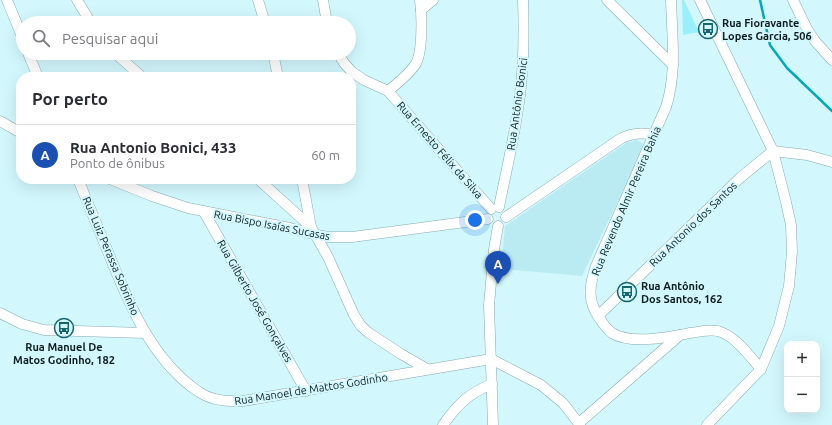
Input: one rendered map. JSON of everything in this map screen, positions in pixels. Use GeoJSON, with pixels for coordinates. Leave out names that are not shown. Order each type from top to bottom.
{"type":"FeatureCollection","features":[{"type":"Feature","properties":{"kind":"street"},"geometry":{"type":"LineString","coordinates":[[7,0],[16,22]]}},
{"type":"Feature","properties":{"kind":"street"},"geometry":{"type":"LineString","coordinates":[[77,0],[87,16]]}},
{"type":"Feature","properties":{"kind":"street"},"geometry":{"type":"LineString","coordinates":[[258,0],[263,16]]}},
{"type":"Feature","properties":{"kind":"street"},"geometry":{"type":"LineString","coordinates":[[324,0],[326,16]]}},
{"type":"Feature","properties":{"kind":"street"},"geometry":{"type":"LineString","coordinates":[[356,75],[388,91],[400,82],[416,64],[420,50],[421,5],[432,0]]}},
{"type":"Feature","properties":{"kind":"street","name":"Rua Antônio Bonici"},"geometry":{"type":"LineString","coordinates":[[488,219],[488,215],[495,208],[510,153],[521,87],[524,58],[523,0]]}},
{"type":"Feature","properties":{"kind":"street"},"geometry":{"type":"LineString","coordinates":[[607,0],[673,66]]}},
{"type":"Feature","properties":{"kind":"street","name":"Rua Revendo Almir Pereira Bahia"},"geometry":{"type":"LineString","coordinates":[[671,0],[673,66],[671,92],[666,107],[593,275],[590,284],[590,293],[593,306],[606,327],[612,333],[620,336],[646,339],[715,330],[724,333],[732,338],[761,369]]}},
{"type":"Feature","properties":{"kind":"street"},"geometry":{"type":"LineString","coordinates":[[700,0],[773,150],[791,226],[792,252],[789,286],[779,326],[761,369],[707,425]]}},
{"type":"Feature","properties":{"kind":"street"},"geometry":{"type":"LineString","coordinates":[[793,0],[811,35],[832,60]]}},
{"type":"Feature","properties":{"kind":"street"},"geometry":{"type":"LineString","coordinates":[[31,60],[36,72]]}},
{"type":"Feature","properties":{"kind":"street"},"geometry":{"type":"LineString","coordinates":[[123,60],[136,72]]}},
{"type":"Feature","properties":{"kind":"street"},"geometry":{"type":"LineString","coordinates":[[274,60],[277,72]]}},
{"type":"Feature","properties":{"kind":"street"},"geometry":{"type":"LineString","coordinates":[[342,60],[352,72]]}},
{"type":"Feature","properties":{"kind":"street","name":"Rua Ernesto Félix da Silva"},"geometry":{"type":"LineString","coordinates":[[388,91],[495,208]]}},
{"type":"Feature","properties":{"kind":"street"},"geometry":{"type":"LineString","coordinates":[[0,122],[16,130]]}},
{"type":"Feature","properties":{"kind":"street"},"geometry":{"type":"LineString","coordinates":[[488,219],[494,226],[502,225],[506,217],[620,139],[640,133],[654,135]]}},
{"type":"Feature","properties":{"kind":"street"},"geometry":{"type":"LineString","coordinates":[[773,150],[832,162]]}},
{"type":"Feature","properties":{"kind":"street","name":"Rua Antonio dos Santos"},"geometry":{"type":"LineString","coordinates":[[598,316],[741,177],[773,150]]}},
{"type":"Feature","properties":{"kind":"street","name":"Rua Luiz Perassa Sobrinho"},"geometry":{"type":"LineString","coordinates":[[80,184],[126,296],[145,333]]}},
{"type":"Feature","properties":{"kind":"street","name":"Rua Bispo Isaías Sucasas"},"geometry":{"type":"LineString","coordinates":[[122,184],[152,196],[204,212],[314,231],[329,237],[352,237],[488,219]]}},
{"type":"Feature","properties":{"kind":"street"},"geometry":{"type":"LineString","coordinates":[[263,184],[314,231]]}},
{"type":"Feature","properties":{"kind":"street"},"geometry":{"type":"LineString","coordinates":[[303,184],[314,231],[328,257],[354,315],[361,326],[382,342],[427,369]]}},
{"type":"Feature","properties":{"kind":"street"},"geometry":{"type":"LineString","coordinates":[[495,208],[503,210],[506,217]]}},
{"type":"Feature","properties":{"kind":"street","name":"Rua Gilberto José Gonçalves"},"geometry":{"type":"LineString","coordinates":[[204,212],[306,391]]}},
{"type":"Feature","properties":{"kind":"street"},"geometry":{"type":"LineString","coordinates":[[492,425],[489,305],[498,226]]}},
{"type":"Feature","properties":{"kind":"street"},"geometry":{"type":"LineString","coordinates":[[0,303],[2,315],[22,324],[44,330],[145,333]]}},
{"type":"Feature","properties":{"kind":"street","name":"Rua Manoel de Mattos Godinho"},"geometry":{"type":"LineString","coordinates":[[145,333],[178,374],[199,392],[221,401],[243,401],[491,359]]}},
{"type":"Feature","properties":{"kind":"street"},"geometry":{"type":"LineString","coordinates":[[491,359],[541,385],[563,403],[580,424],[680,335]]}},
{"type":"Feature","properties":{"kind":"street"},"geometry":{"type":"LineString","coordinates":[[443,425],[462,401],[473,393],[492,384]]}},
{"type":"Feature","properties":{"kind":"shaded area"},"geometry":{"type":"Polygon","coordinates":[[[682,0],[684,0],[699,32],[683,35],[682,0]]]}},
{"type":"Feature","properties":{"kind":"shaded area"},"geometry":{"type":"Polygon","coordinates":[[[637,140],[645,145],[582,276],[501,269],[505,226],[626,143],[637,140]]]}},
{"type":"Feature","properties":{"kind":"waterway"},"geometry":{"type":"LineString","coordinates":[[760,0],[770,45],[787,68],[832,111]]}},
{"type":"Feature","properties":{"kind":"place","name":"Rua Fioravante Lopes Garcia, 506"},"geometry":{"type":"Point","coordinates":[708,29]}},
{"type":"Feature","properties":{"kind":"place","name":"Rua Antonio Bonici, 433"},"geometry":{"type":"Point","coordinates":[498,284]}},
{"type":"Feature","properties":{"kind":"place","name":"Rua Antônio Dos Santos, 162"},"geometry":{"type":"Point","coordinates":[627,292]}},
{"type":"Feature","properties":{"kind":"place","name":"Rua Manuel De Matos Godinho, 182"},"geometry":{"type":"Point","coordinates":[64,328]}}]}
